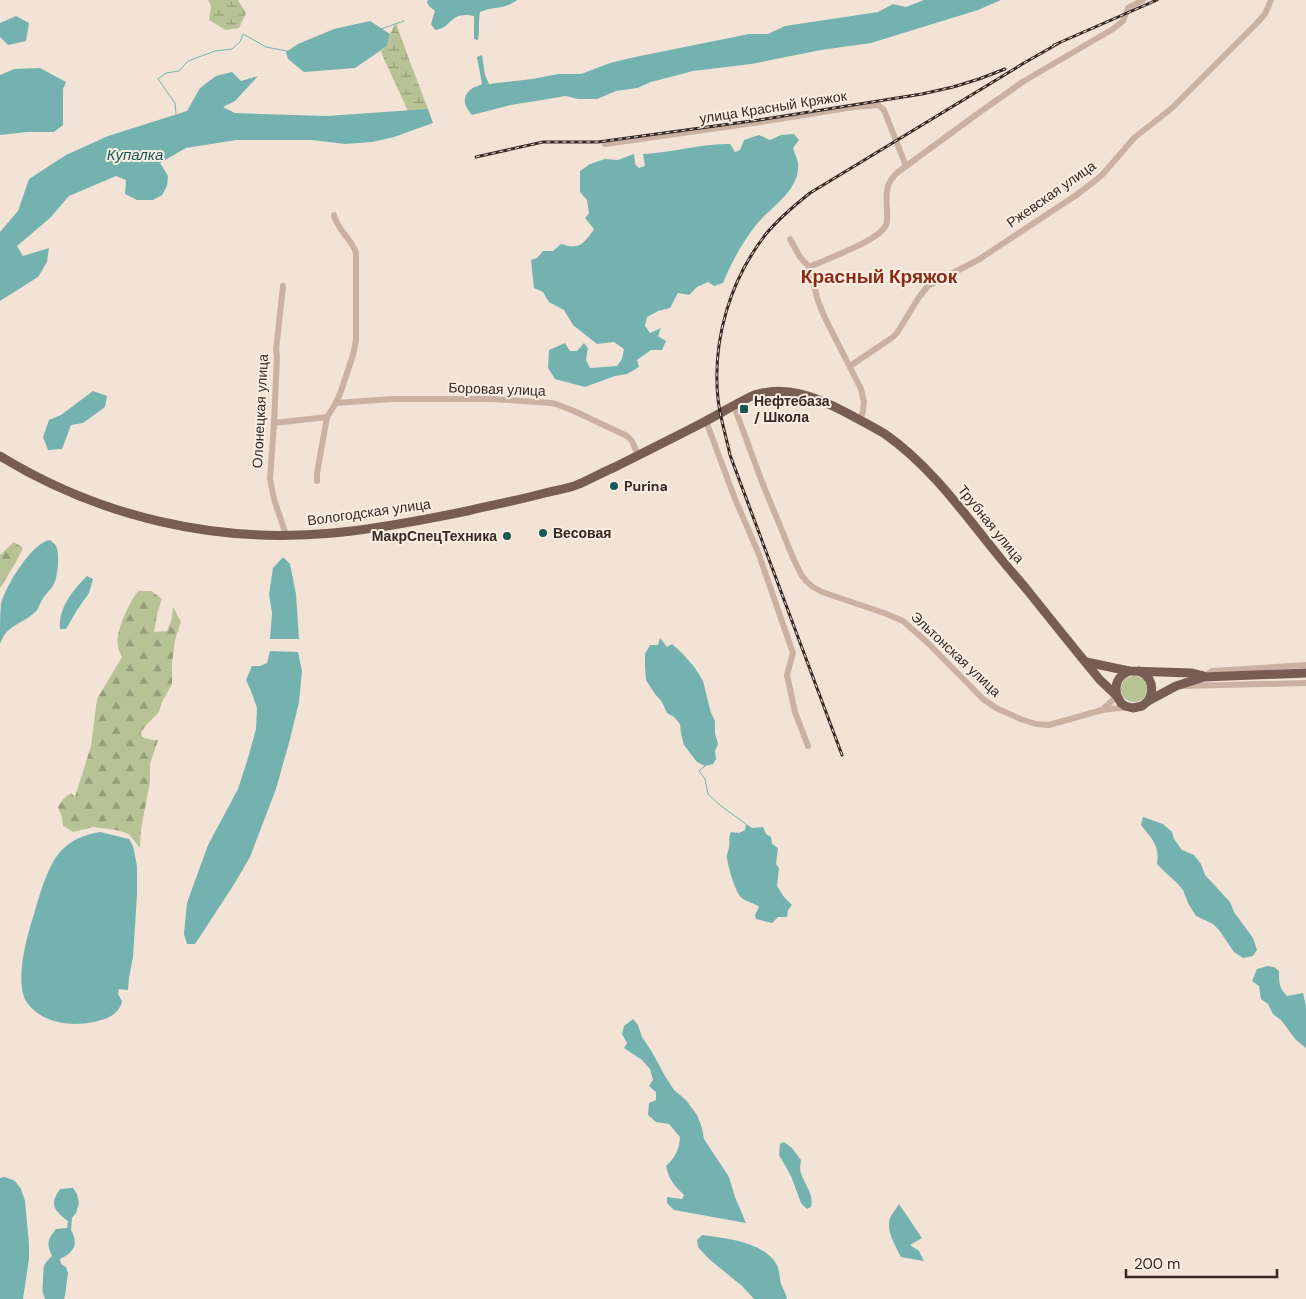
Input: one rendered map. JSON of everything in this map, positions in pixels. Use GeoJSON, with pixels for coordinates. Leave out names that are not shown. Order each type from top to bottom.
{"type":"FeatureCollection","features":[{"type":"Feature","properties":{"kind":"main road","name":"Трубная улица"},"geometry":{"type":"LineString","coordinates":[[734,406],[760,393],[793,393],[819,399],[884,434],[941,485],[1100,680],[1116,696]]}},
{"type":"Feature","properties":{"kind":"main road","name":"Вологодская улица"},"geometry":{"type":"LineString","coordinates":[[0,456],[68,492],[145,518],[214,532],[286,535],[333,533],[438,517],[536,496],[578,484],[734,406]]}},
{"type":"Feature","properties":{"kind":"main road"},"geometry":{"type":"LineString","coordinates":[[1086,662],[1146,675],[1151,683],[1152,693],[1148,701]]}},
{"type":"Feature","properties":{"kind":"main road"},"geometry":{"type":"LineString","coordinates":[[1204,677],[1192,673],[1134,671],[1121,675],[1118,679],[1115,688],[1116,696],[1121,702],[1130,707],[1138,707],[1176,686],[1204,677],[1306,673]]}},
{"type":"Feature","properties":{"kind":"street"},"geometry":{"type":"LineString","coordinates":[[809,267],[866,242],[879,234],[887,222],[886,198],[888,184],[892,176],[1024,81],[1113,29],[1123,21],[1128,8],[1143,0]]}},
{"type":"Feature","properties":{"kind":"street","name":"Ржевская улица"},"geometry":{"type":"LineString","coordinates":[[850,366],[897,333],[928,286],[978,260],[1096,180],[1134,138],[1172,108],[1257,24],[1265,14],[1271,0]]}},
{"type":"Feature","properties":{"kind":"street","name":"улица Красный Кряжок"},"geometry":{"type":"LineString","coordinates":[[605,144],[878,105],[884,110],[906,166]]}},
{"type":"Feature","properties":{"kind":"street"},"geometry":{"type":"LineString","coordinates":[[317,481],[326,418],[336,403],[353,355],[356,329],[356,253],[336,222],[334,215]]}},
{"type":"Feature","properties":{"kind":"street"},"geometry":{"type":"LineString","coordinates":[[790,239],[809,267],[818,301],[825,318],[863,393],[863,412],[860,420]]}},
{"type":"Feature","properties":{"kind":"street","name":"Олонецкая улица"},"geometry":{"type":"LineString","coordinates":[[284,286],[276,350],[270,479],[274,499],[286,535]]}},
{"type":"Feature","properties":{"kind":"street","name":"Боровая улица"},"geometry":{"type":"LineString","coordinates":[[336,403],[392,399],[492,399],[556,404],[627,436],[632,441],[638,455]]}},
{"type":"Feature","properties":{"kind":"street","name":"Эльтонская улица"},"geometry":{"type":"LineString","coordinates":[[734,406],[784,538],[802,576],[813,587],[903,621],[928,643],[983,699],[996,708],[1023,720],[1049,725],[1102,710],[1130,707]]}},
{"type":"Feature","properties":{"kind":"street"},"geometry":{"type":"LineString","coordinates":[[274,423],[326,418]]}},
{"type":"Feature","properties":{"kind":"street"},"geometry":{"type":"LineString","coordinates":[[706,421],[735,499],[758,552],[793,653],[788,675],[795,712],[808,746]]}},
{"type":"Feature","properties":{"kind":"street"},"geometry":{"type":"LineString","coordinates":[[1204,677],[1212,671],[1306,666]]}},
{"type":"Feature","properties":{"kind":"street"},"geometry":{"type":"LineString","coordinates":[[1176,686],[1306,683]]}},
{"type":"Feature","properties":{"kind":"street"},"geometry":{"type":"LineString","coordinates":[[1102,710],[1116,696]]}},
{"type":"Feature","properties":{"kind":"green space"},"geometry":{"type":"Polygon","coordinates":[[[208,0],[238,0],[246,13],[239,28],[226,30],[209,20],[211,6],[208,0]]]}},
{"type":"Feature","properties":{"kind":"green space"},"geometry":{"type":"Polygon","coordinates":[[[396,23],[428,109],[408,111],[381,51],[387,46],[390,34],[396,23]]]}},
{"type":"Feature","properties":{"kind":"green space"},"geometry":{"type":"Polygon","coordinates":[[[14,542],[23,548],[0,588],[0,555],[14,542]]]}},
{"type":"Feature","properties":{"kind":"green space"},"geometry":{"type":"Polygon","coordinates":[[[138,591],[151,591],[162,599],[154,632],[167,631],[172,618],[173,607],[181,622],[175,640],[172,684],[159,712],[141,732],[142,737],[158,740],[150,764],[150,782],[141,829],[140,848],[129,834],[116,830],[93,827],[73,832],[63,826],[58,807],[64,798],[71,793],[75,797],[91,746],[97,699],[122,657],[118,647],[119,633],[127,610],[138,591]]]}},
{"type":"Feature","properties":{"kind":"green space"},"geometry":{"type":"Polygon","coordinates":[[[1134,676],[1143,680],[1147,689],[1143,698],[1134,702],[1125,698],[1121,689],[1125,680],[1134,676]]]}},
{"type":"Feature","properties":{"kind":"water"},"geometry":{"type":"Polygon","coordinates":[[[428,0],[517,0],[503,7],[480,12],[478,40],[474,39],[474,16],[460,16],[441,29],[435,30],[431,24],[435,11],[429,6],[428,0]]]}},
{"type":"Feature","properties":{"kind":"water"},"geometry":{"type":"Polygon","coordinates":[[[924,0],[1001,0],[978,10],[871,43],[821,50],[751,64],[693,71],[651,82],[637,88],[616,91],[597,99],[578,99],[566,96],[511,105],[472,115],[467,109],[465,102],[467,93],[482,84],[477,57],[482,55],[485,75],[489,84],[558,74],[581,74],[610,63],[635,57],[749,34],[768,34],[785,26],[878,12],[893,4],[906,7],[924,0]]]}},
{"type":"Feature","properties":{"kind":"water"},"geometry":{"type":"Polygon","coordinates":[[[16,16],[29,23],[26,41],[8,45],[0,37],[0,23],[16,16]]]}},
{"type":"Feature","properties":{"kind":"water"},"geometry":{"type":"Polygon","coordinates":[[[370,21],[390,34],[387,46],[355,68],[304,72],[288,59],[286,52],[298,44],[334,29],[370,21]]]}},
{"type":"Feature","properties":{"kind":"water"},"geometry":{"type":"Polygon","coordinates":[[[40,68],[66,82],[63,89],[63,125],[54,132],[0,135],[0,75],[14,69],[40,68]]]}},
{"type":"Feature","properties":{"kind":"water","name":"Купалка"},"geometry":{"type":"Polygon","coordinates":[[[232,72],[241,81],[258,76],[235,101],[223,107],[235,113],[326,116],[428,109],[433,123],[394,137],[372,142],[345,144],[312,140],[236,140],[186,148],[160,163],[168,176],[167,186],[162,195],[153,200],[137,200],[125,194],[126,180],[116,176],[69,196],[50,218],[17,246],[23,256],[49,248],[47,262],[38,277],[0,301],[0,232],[18,211],[29,179],[66,155],[108,136],[187,111],[200,88],[216,76],[232,72]]]}},
{"type":"Feature","properties":{"kind":"water"},"geometry":{"type":"Polygon","coordinates":[[[794,134],[799,140],[793,148],[798,163],[798,173],[795,182],[790,190],[751,232],[737,253],[723,283],[714,286],[708,282],[697,287],[689,295],[678,293],[670,308],[658,311],[647,317],[645,326],[650,333],[661,328],[658,336],[666,341],[662,350],[651,350],[637,360],[639,367],[627,374],[615,376],[585,387],[555,379],[548,368],[549,350],[565,343],[570,351],[577,351],[584,343],[588,348],[586,360],[590,368],[617,366],[622,359],[624,349],[614,342],[597,344],[573,325],[564,310],[549,302],[543,292],[534,288],[531,260],[537,258],[543,251],[553,251],[561,244],[577,246],[587,239],[594,229],[585,218],[589,213],[587,200],[580,192],[580,171],[590,164],[605,159],[618,160],[634,154],[635,164],[639,168],[645,166],[643,154],[697,146],[730,144],[735,152],[740,150],[744,140],[759,135],[770,140],[781,135],[794,134]]]}},
{"type":"Feature","properties":{"kind":"water"},"geometry":{"type":"Polygon","coordinates":[[[93,391],[107,396],[105,407],[83,423],[71,425],[62,449],[48,450],[43,437],[49,420],[61,415],[93,391]]]}},
{"type":"Feature","properties":{"kind":"water"},"geometry":{"type":"Polygon","coordinates":[[[50,540],[56,546],[58,554],[54,584],[43,598],[37,610],[7,632],[0,644],[1,604],[8,587],[20,566],[35,548],[50,540]]]}},
{"type":"Feature","properties":{"kind":"water"},"geometry":{"type":"Polygon","coordinates":[[[283,557],[290,564],[296,594],[299,639],[270,639],[272,613],[269,594],[273,568],[283,557]]]}},
{"type":"Feature","properties":{"kind":"water"},"geometry":{"type":"Polygon","coordinates":[[[87,576],[93,579],[89,593],[66,629],[60,629],[61,614],[64,607],[72,593],[87,576]]]}},
{"type":"Feature","properties":{"kind":"water"},"geometry":{"type":"Polygon","coordinates":[[[660,638],[667,647],[672,644],[683,654],[703,681],[711,713],[715,721],[715,733],[718,744],[715,751],[716,759],[713,764],[705,766],[697,762],[684,745],[680,724],[667,713],[662,702],[646,680],[645,654],[650,645],[658,645],[660,638]]]}},
{"type":"Feature","properties":{"kind":"water"},"geometry":{"type":"Polygon","coordinates":[[[270,651],[298,652],[302,671],[299,702],[276,789],[250,857],[195,944],[187,944],[184,934],[187,903],[208,845],[238,789],[256,729],[257,708],[246,680],[252,666],[260,666],[267,663],[270,651]]]}},
{"type":"Feature","properties":{"kind":"water"},"geometry":{"type":"Polygon","coordinates":[[[1143,817],[1163,824],[1172,832],[1174,839],[1182,850],[1194,855],[1201,864],[1205,875],[1230,902],[1234,912],[1253,938],[1257,950],[1253,956],[1243,958],[1234,952],[1213,924],[1196,916],[1183,890],[1157,864],[1156,847],[1141,825],[1143,817]]]}},
{"type":"Feature","properties":{"kind":"water"},"geometry":{"type":"Polygon","coordinates":[[[746,824],[752,828],[763,827],[766,834],[771,837],[772,844],[778,848],[776,864],[779,868],[777,886],[792,905],[788,910],[787,917],[778,917],[772,923],[756,919],[755,915],[759,907],[739,895],[730,872],[727,857],[730,834],[731,832],[739,833],[745,830],[746,824]]]}},
{"type":"Feature","properties":{"kind":"water"},"geometry":{"type":"Polygon","coordinates":[[[100,832],[129,839],[133,846],[137,866],[133,957],[128,990],[119,989],[118,994],[122,1001],[118,1010],[108,1018],[82,1024],[58,1022],[40,1015],[26,1001],[21,981],[23,956],[42,888],[56,858],[60,852],[74,841],[83,836],[100,832]]]}},
{"type":"Feature","properties":{"kind":"water"},"geometry":{"type":"Polygon","coordinates":[[[1267,966],[1274,967],[1279,971],[1280,985],[1287,996],[1303,993],[1306,1006],[1306,1048],[1296,1040],[1281,1020],[1273,1014],[1268,1004],[1261,999],[1259,986],[1252,981],[1257,969],[1267,966]]]}},
{"type":"Feature","properties":{"kind":"water"},"geometry":{"type":"Polygon","coordinates":[[[633,1019],[674,1090],[686,1100],[697,1115],[704,1139],[729,1177],[746,1223],[674,1210],[667,1203],[667,1197],[682,1199],[684,1195],[672,1182],[666,1166],[676,1153],[680,1137],[669,1124],[656,1122],[648,1115],[649,1103],[656,1100],[656,1092],[649,1086],[653,1080],[650,1069],[642,1060],[624,1048],[627,1043],[622,1034],[624,1026],[633,1019]]]}},
{"type":"Feature","properties":{"kind":"water"},"geometry":{"type":"Polygon","coordinates":[[[784,1142],[792,1148],[801,1160],[801,1173],[810,1192],[812,1202],[811,1207],[807,1209],[801,1203],[791,1176],[779,1155],[780,1144],[784,1142]]]}},
{"type":"Feature","properties":{"kind":"water"},"geometry":{"type":"Polygon","coordinates":[[[5,1177],[15,1181],[21,1189],[25,1201],[29,1259],[23,1299],[0,1299],[0,1178],[5,1177]]]}},
{"type":"Feature","properties":{"kind":"water"},"geometry":{"type":"Polygon","coordinates":[[[73,1188],[79,1203],[76,1213],[72,1218],[71,1230],[75,1244],[69,1254],[60,1259],[61,1264],[66,1267],[68,1273],[65,1296],[64,1299],[45,1299],[42,1288],[44,1268],[52,1256],[49,1241],[56,1229],[67,1228],[68,1221],[56,1210],[55,1199],[60,1189],[73,1188]]]}},
{"type":"Feature","properties":{"kind":"water"},"geometry":{"type":"Polygon","coordinates":[[[899,1204],[922,1238],[910,1245],[919,1251],[924,1261],[901,1257],[894,1243],[889,1223],[899,1204]]]}},
{"type":"Feature","properties":{"kind":"water"},"geometry":{"type":"Polygon","coordinates":[[[702,1235],[744,1242],[771,1257],[779,1270],[781,1284],[787,1299],[754,1299],[698,1247],[697,1240],[702,1235]]]}},
{"type":"Feature","properties":{"kind":"waterway"},"geometry":{"type":"LineString","coordinates":[[381,29],[404,21]]}},
{"type":"Feature","properties":{"kind":"waterway"},"geometry":{"type":"LineString","coordinates":[[176,114],[175,103],[158,79],[166,73],[179,71],[188,61],[215,51],[232,49],[240,42],[243,34],[266,47],[287,51]]}},
{"type":"Feature","properties":{"kind":"waterway"},"geometry":{"type":"LineString","coordinates":[[705,766],[699,771],[705,779],[708,794],[746,824]]}},
{"type":"Feature","properties":{"kind":"railway"},"geometry":{"type":"LineString","coordinates":[[1054,45],[1157,0]]}},
{"type":"Feature","properties":{"kind":"railway"},"geometry":{"type":"LineString","coordinates":[[842,755],[730,455],[719,406],[717,377],[721,333],[726,312],[733,291],[753,252],[776,223],[810,193],[1059,43]]}},
{"type":"Feature","properties":{"kind":"railway"},"geometry":{"type":"LineString","coordinates":[[476,157],[543,142],[598,142],[759,120],[922,94],[953,87],[1005,69]]}},
{"type":"Feature","properties":{"kind":"place","name":"Нефтебаза / Школа"},"geometry":{"type":"Point","coordinates":[744,409]}},
{"type":"Feature","properties":{"kind":"place","name":"Purina"},"geometry":{"type":"Point","coordinates":[614,486]}},
{"type":"Feature","properties":{"kind":"place","name":"Весовая"},"geometry":{"type":"Point","coordinates":[543,533]}},
{"type":"Feature","properties":{"kind":"place","name":"МакрСпецТехника"},"geometry":{"type":"Point","coordinates":[507,536]}},
{"type":"Feature","properties":{"kind":"district","name":"Красный Кряжок"},"geometry":{"type":"Point","coordinates":[879,276]}}]}
